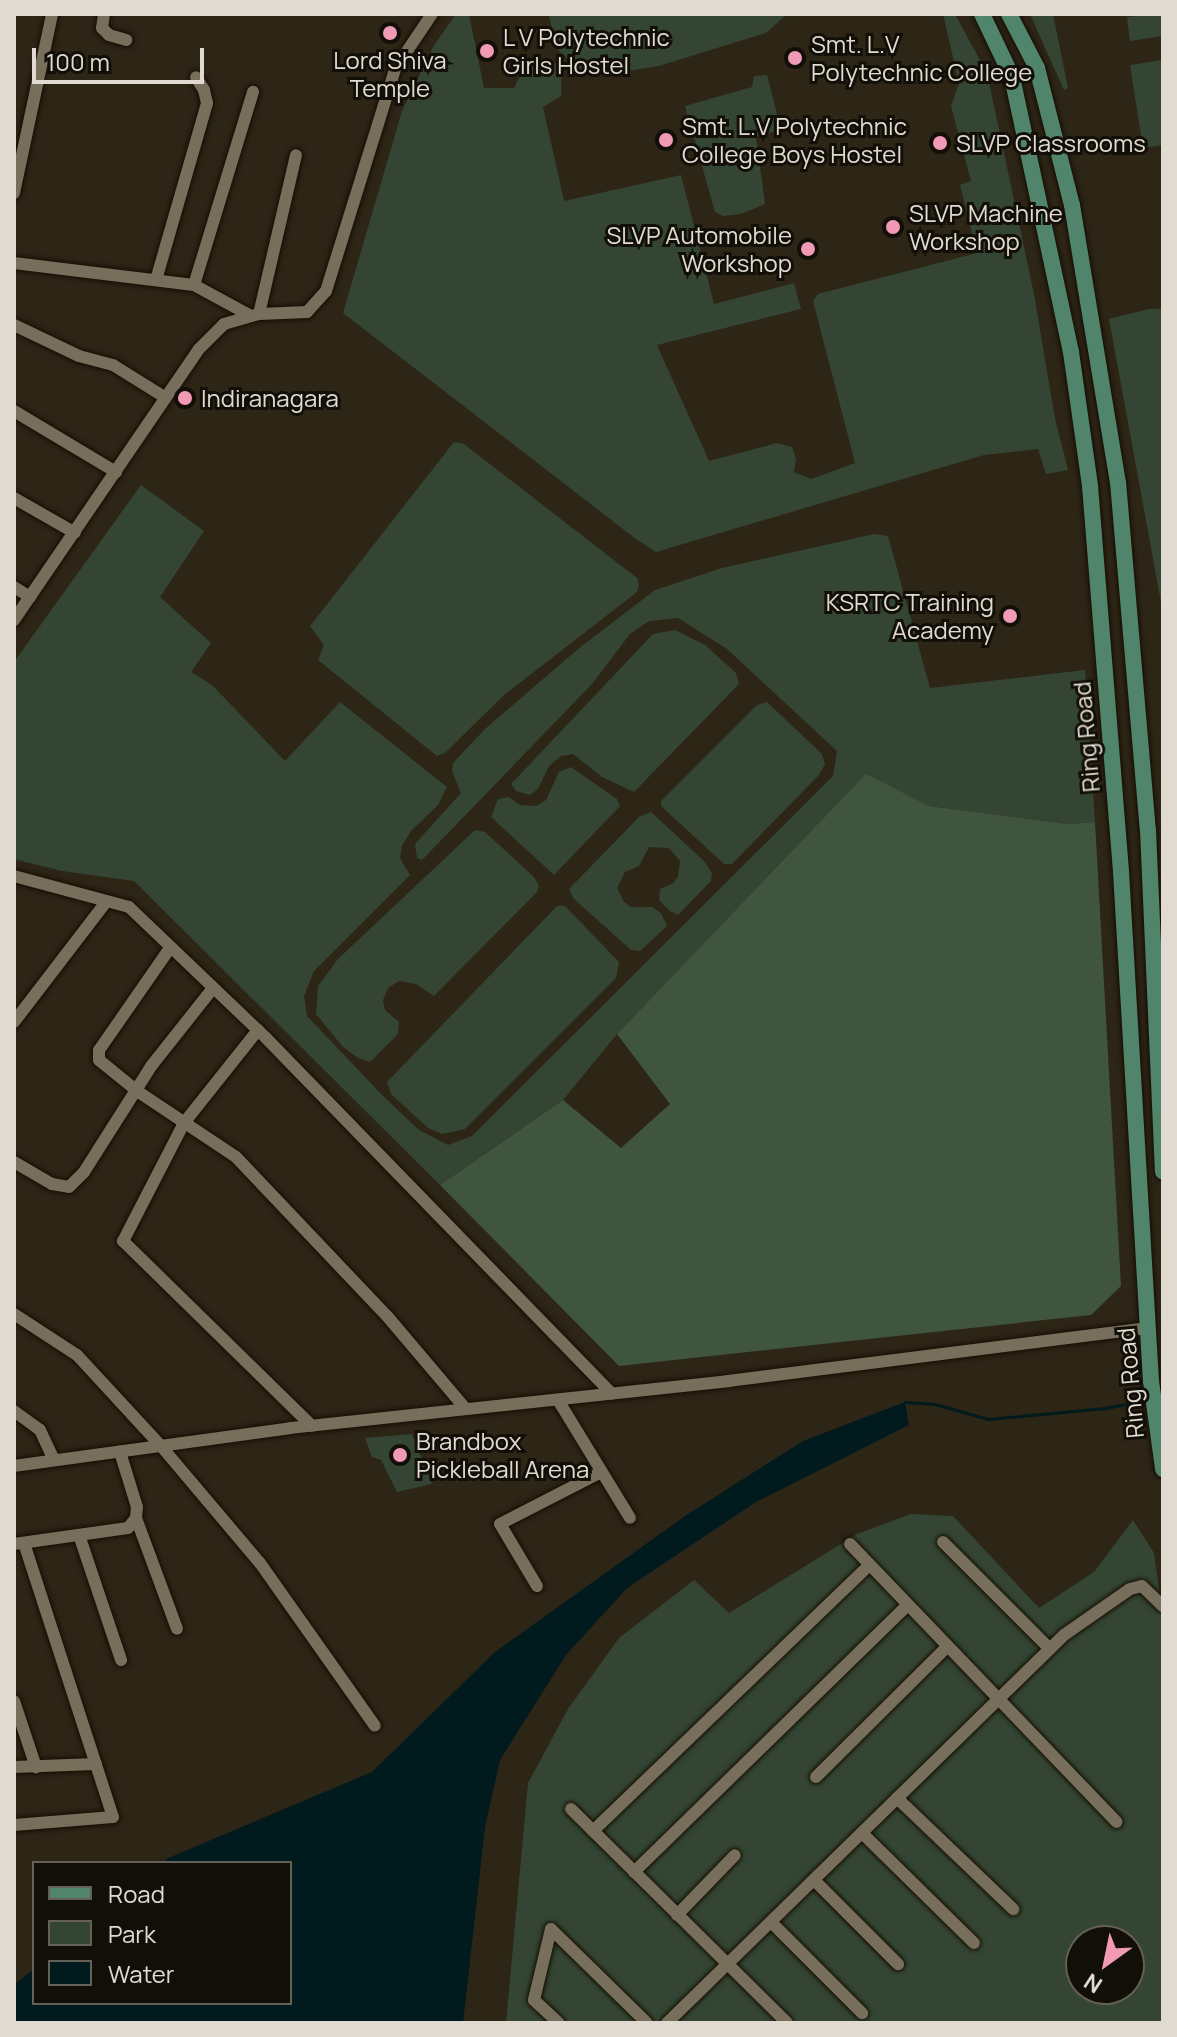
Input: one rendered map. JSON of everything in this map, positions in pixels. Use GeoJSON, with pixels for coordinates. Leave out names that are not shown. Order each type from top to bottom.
{"type":"FeatureCollection","features":[{"type":"Feature","properties":{"kind":"main road","name":"Ring Road"},"geometry":{"type":"LineString","coordinates":[[982,14],[1012,77],[1071,352],[1090,486],[1156,1328],[1151,1381],[1163,1469]]}},
{"type":"Feature","properties":{"kind":"main road"},"geometry":{"type":"LineString","coordinates":[[1009,14],[1037,68],[1072,205],[1119,484],[1148,830],[1163,1172]]}},
{"type":"Feature","properties":{"kind":"main road"},"geometry":{"type":"LineString","coordinates":[[1023,128],[1050,124]]}},
{"type":"Feature","properties":{"kind":"main road"},"geometry":{"type":"LineString","coordinates":[[1090,486],[1119,484]]}},
{"type":"Feature","properties":{"kind":"street"},"geometry":{"type":"LineString","coordinates":[[14,193],[52,14]]}},
{"type":"Feature","properties":{"kind":"street"},"geometry":{"type":"LineString","coordinates":[[104,14],[102,28],[109,35],[126,40]]}},
{"type":"Feature","properties":{"kind":"street"},"geometry":{"type":"LineString","coordinates":[[14,620],[199,349],[224,324],[255,315],[307,312],[326,291],[395,69],[432,14]]}},
{"type":"Feature","properties":{"kind":"street"},"geometry":{"type":"LineString","coordinates":[[156,280],[207,103],[196,77]]}},
{"type":"Feature","properties":{"kind":"street"},"geometry":{"type":"LineString","coordinates":[[194,285],[253,92]]}},
{"type":"Feature","properties":{"kind":"street"},"geometry":{"type":"LineString","coordinates":[[255,315],[296,155]]}},
{"type":"Feature","properties":{"kind":"street"},"geometry":{"type":"LineString","coordinates":[[14,263],[194,285],[255,315]]}},
{"type":"Feature","properties":{"kind":"street"},"geometry":{"type":"LineString","coordinates":[[14,325],[79,356],[113,365],[166,398]]}},
{"type":"Feature","properties":{"kind":"street"},"geometry":{"type":"LineString","coordinates":[[14,411],[116,472]]}},
{"type":"Feature","properties":{"kind":"street"},"geometry":{"type":"LineString","coordinates":[[14,498],[75,533]]}},
{"type":"Feature","properties":{"kind":"street"},"geometry":{"type":"LineString","coordinates":[[14,587],[30,597]]}},
{"type":"Feature","properties":{"kind":"street"},"geometry":{"type":"LineString","coordinates":[[14,876],[129,907],[258,1030],[612,1394]]}},
{"type":"Feature","properties":{"kind":"street"},"geometry":{"type":"LineString","coordinates":[[14,1022],[106,902]]}},
{"type":"Feature","properties":{"kind":"street"},"geometry":{"type":"LineString","coordinates":[[170,948],[98,1054],[99,1060],[137,1091],[236,1157],[387,1316],[466,1409]]}},
{"type":"Feature","properties":{"kind":"street"},"geometry":{"type":"LineString","coordinates":[[14,1162],[52,1184],[69,1187],[84,1172],[152,1065],[213,988]]}},
{"type":"Feature","properties":{"kind":"street"},"geometry":{"type":"LineString","coordinates":[[258,1030],[184,1123],[123,1241],[312,1426]]}},
{"type":"Feature","properties":{"kind":"street"},"geometry":{"type":"LineString","coordinates":[[14,1314],[77,1355],[161,1446],[260,1563],[375,1726]]}},
{"type":"Feature","properties":{"kind":"street"},"geometry":{"type":"LineString","coordinates":[[14,1466],[312,1426],[612,1394],[1156,1328]]}},
{"type":"Feature","properties":{"kind":"street"},"geometry":{"type":"LineString","coordinates":[[558,1400],[630,1518]]}},
{"type":"Feature","properties":{"kind":"street"},"geometry":{"type":"LineString","coordinates":[[14,1411],[40,1430],[54,1460]]}},
{"type":"Feature","properties":{"kind":"street"},"geometry":{"type":"LineString","coordinates":[[120,1452],[137,1507],[136,1518],[177,1629]]}},
{"type":"Feature","properties":{"kind":"street"},"geometry":{"type":"LineString","coordinates":[[537,1586],[500,1524],[601,1472]]}},
{"type":"Feature","properties":{"kind":"street"},"geometry":{"type":"LineString","coordinates":[[14,1825],[113,1817],[19,1544],[128,1528],[136,1518]]}},
{"type":"Feature","properties":{"kind":"street"},"geometry":{"type":"LineString","coordinates":[[79,1535],[121,1660]]}},
{"type":"Feature","properties":{"kind":"street"},"geometry":{"type":"LineString","coordinates":[[943,1542],[1050,1649]]}},
{"type":"Feature","properties":{"kind":"street"},"geometry":{"type":"LineString","coordinates":[[850,1544],[906,1607],[1117,1822]]}},
{"type":"Feature","properties":{"kind":"street"},"geometry":{"type":"LineString","coordinates":[[593,1831],[869,1565]]}},
{"type":"Feature","properties":{"kind":"street"},"geometry":{"type":"LineString","coordinates":[[667,2023],[1050,1649],[1130,1589],[1142,1586],[1163,1606]]}},
{"type":"Feature","properties":{"kind":"street"},"geometry":{"type":"LineString","coordinates":[[634,1872],[906,1607]]}},
{"type":"Feature","properties":{"kind":"street"},"geometry":{"type":"LineString","coordinates":[[816,1777],[946,1648]]}},
{"type":"Feature","properties":{"kind":"street"},"geometry":{"type":"LineString","coordinates":[[15,1706],[36,1767]]}},
{"type":"Feature","properties":{"kind":"street"},"geometry":{"type":"LineString","coordinates":[[14,1767],[96,1764]]}},
{"type":"Feature","properties":{"kind":"street"},"geometry":{"type":"LineString","coordinates":[[897,1798],[1013,1909]]}},
{"type":"Feature","properties":{"kind":"street"},"geometry":{"type":"LineString","coordinates":[[571,1809],[787,2023]]}},
{"type":"Feature","properties":{"kind":"street"},"geometry":{"type":"LineString","coordinates":[[862,1833],[974,1943]]}},
{"type":"Feature","properties":{"kind":"street"},"geometry":{"type":"LineString","coordinates":[[677,1915],[735,1855]]}},
{"type":"Feature","properties":{"kind":"street"},"geometry":{"type":"LineString","coordinates":[[814,1880],[898,1964]]}},
{"type":"Feature","properties":{"kind":"street"},"geometry":{"type":"LineString","coordinates":[[771,1922],[862,2013]]}},
{"type":"Feature","properties":{"kind":"street"},"geometry":{"type":"LineString","coordinates":[[559,2023],[534,2000],[551,1929],[647,2023]]}},
{"type":"Feature","properties":{"kind":"street"},"geometry":{"type":"LineString","coordinates":[[677,2013],[688,2023]]}},
{"type":"Feature","properties":{"kind":"green space"},"geometry":{"type":"Polygon","coordinates":[[[456,14],[469,14],[484,88],[514,88],[526,64],[562,63],[561,96],[543,107],[564,201],[681,175],[714,304],[794,283],[801,309],[657,345],[709,461],[777,443],[792,447],[796,459],[794,472],[811,479],[855,463],[813,301],[818,294],[977,253],[960,185],[971,181],[951,106],[959,83],[943,14],[955,14],[987,73],[1034,294],[1055,419],[1068,470],[1046,474],[1038,449],[984,455],[656,552],[636,539],[343,313],[402,111],[433,47],[456,14]]]}},
{"type":"Feature","properties":{"kind":"green space"},"geometry":{"type":"Polygon","coordinates":[[[548,14],[787,14],[766,33],[659,66],[608,74],[581,71],[559,51],[548,14]]]}},
{"type":"Feature","properties":{"kind":"green space"},"geometry":{"type":"Polygon","coordinates":[[[1030,14],[1053,14],[1068,88],[1064,90],[1030,14]]]}},
{"type":"Feature","properties":{"kind":"green space"},"geometry":{"type":"Polygon","coordinates":[[[1163,14],[1163,36],[1130,41],[1127,17],[1163,14]]]}},
{"type":"Feature","properties":{"kind":"green space"},"geometry":{"type":"Polygon","coordinates":[[[1163,60],[1163,145],[1143,148],[1130,65],[1163,60]]]}},
{"type":"Feature","properties":{"kind":"green space"},"geometry":{"type":"Polygon","coordinates":[[[767,75],[781,130],[756,136],[765,204],[741,214],[723,216],[715,212],[685,106],[752,87],[754,76],[767,75]]]}},
{"type":"Feature","properties":{"kind":"green space"},"geometry":{"type":"Polygon","coordinates":[[[1149,309],[1163,309],[1163,613],[1109,319],[1149,309]]]}},
{"type":"Feature","properties":{"kind":"green space"},"geometry":{"type":"Polygon","coordinates":[[[454,442],[464,444],[637,578],[639,584],[637,592],[504,695],[445,753],[437,756],[318,660],[324,645],[310,626],[454,442]]]}},
{"type":"Feature","properties":{"kind":"green space"},"geometry":{"type":"Polygon","coordinates":[[[141,485],[204,531],[160,597],[211,643],[191,672],[212,685],[285,761],[340,702],[447,787],[438,805],[411,831],[402,846],[400,858],[410,875],[314,971],[304,996],[307,1016],[383,1096],[419,1130],[448,1145],[472,1136],[833,776],[837,751],[727,649],[678,618],[649,621],[630,634],[592,684],[422,860],[417,858],[415,844],[461,793],[452,771],[453,763],[485,729],[578,649],[655,590],[722,568],[874,534],[888,536],[930,688],[1085,670],[1095,822],[1068,824],[929,806],[866,775],[617,1034],[563,1100],[440,1185],[134,881],[62,871],[14,859],[14,662],[141,485]]]}},
{"type":"Feature","properties":{"kind":"green space"},"geometry":{"type":"Polygon","coordinates":[[[675,630],[705,645],[736,673],[739,684],[634,792],[602,777],[573,754],[561,756],[549,766],[538,789],[530,795],[516,791],[511,784],[653,634],[675,630]]]}},
{"type":"Feature","properties":{"kind":"green space"},"geometry":{"type":"Polygon","coordinates":[[[767,702],[822,754],[825,764],[819,775],[732,864],[724,864],[661,806],[661,801],[757,705],[767,702]]]}},
{"type":"Feature","properties":{"kind":"green space"},"geometry":{"type":"Polygon","coordinates":[[[571,767],[617,799],[620,806],[554,875],[491,817],[498,799],[509,797],[520,805],[536,806],[546,800],[559,772],[571,767]]]}},
{"type":"Feature","properties":{"kind":"green space"},"geometry":{"type":"Polygon","coordinates":[[[866,774],[929,806],[1067,824],[1095,822],[1121,1286],[1091,1315],[619,1366],[440,1185],[563,1100],[621,1148],[670,1104],[617,1034],[866,774]]]}},
{"type":"Feature","properties":{"kind":"green space"},"geometry":{"type":"Polygon","coordinates":[[[651,812],[704,861],[712,873],[711,881],[678,915],[670,911],[659,900],[660,889],[672,884],[678,877],[680,861],[669,848],[649,847],[639,866],[625,872],[617,888],[624,902],[631,907],[652,907],[661,913],[667,926],[640,951],[631,950],[573,898],[569,889],[639,817],[651,812]]]}},
{"type":"Feature","properties":{"kind":"green space"},"geometry":{"type":"Polygon","coordinates":[[[475,830],[485,832],[534,877],[539,886],[537,892],[434,996],[416,984],[399,981],[388,988],[383,1000],[385,1010],[399,1022],[398,1034],[370,1062],[358,1058],[343,1047],[316,1014],[318,986],[338,959],[475,830]]]}},
{"type":"Feature","properties":{"kind":"green space"},"geometry":{"type":"Polygon","coordinates":[[[557,906],[565,906],[619,962],[616,978],[465,1129],[442,1134],[428,1128],[391,1094],[387,1082],[557,906]]]}},
{"type":"Feature","properties":{"kind":"green space"},"geometry":{"type":"Polygon","coordinates":[[[412,1434],[432,1484],[397,1492],[381,1460],[372,1457],[365,1438],[412,1434]]]}},
{"type":"Feature","properties":{"kind":"green space"},"geometry":{"type":"Polygon","coordinates":[[[911,1514],[953,1516],[1039,1608],[1094,1572],[1133,1520],[1154,1553],[1163,1619],[1163,2023],[506,2023],[528,1783],[568,1709],[619,1638],[694,1580],[729,1613],[857,1534],[911,1514]]]}},
{"type":"Feature","properties":{"kind":"water"},"geometry":{"type":"Polygon","coordinates":[[[905,1402],[909,1425],[756,1502],[627,1588],[566,1655],[500,1760],[485,1827],[463,2023],[14,2023],[14,1985],[32,1971],[32,2005],[292,2005],[292,1861],[166,1859],[372,1772],[495,1652],[685,1516],[803,1441],[905,1402]]]}},
{"type":"Feature","properties":{"kind":"waterway"},"geometry":{"type":"LineString","coordinates":[[905,1402],[935,1404],[988,1419],[1105,1408],[1148,1400]]}},
{"type":"Feature","properties":{"kind":"place","name":"Lord Shiva Temple"},"geometry":{"type":"Point","coordinates":[390,33]}},
{"type":"Feature","properties":{"kind":"place","name":"L V Polytechnic Girls Hostel"},"geometry":{"type":"Point","coordinates":[487,51]}},
{"type":"Feature","properties":{"kind":"place","name":"Smt. L.V Polytechnic College"},"geometry":{"type":"Point","coordinates":[795,58]}},
{"type":"Feature","properties":{"kind":"place","name":"Smt. L.V Polytechnic College Boys Hostel"},"geometry":{"type":"Point","coordinates":[666,140]}},
{"type":"Feature","properties":{"kind":"place","name":"SLVP Classrooms"},"geometry":{"type":"Point","coordinates":[940,143]}},
{"type":"Feature","properties":{"kind":"place","name":"SLVP Machine Workshop"},"geometry":{"type":"Point","coordinates":[893,227]}},
{"type":"Feature","properties":{"kind":"place","name":"SLVP Automobile Workshop"},"geometry":{"type":"Point","coordinates":[808,249]}},
{"type":"Feature","properties":{"kind":"place","name":"Indiranagara"},"geometry":{"type":"Point","coordinates":[185,398]}},
{"type":"Feature","properties":{"kind":"place","name":"KSRTC Training Academy"},"geometry":{"type":"Point","coordinates":[1010,616]}},
{"type":"Feature","properties":{"kind":"place","name":"Brandbox Pickleball Arena"},"geometry":{"type":"Point","coordinates":[400,1455]}}]}
